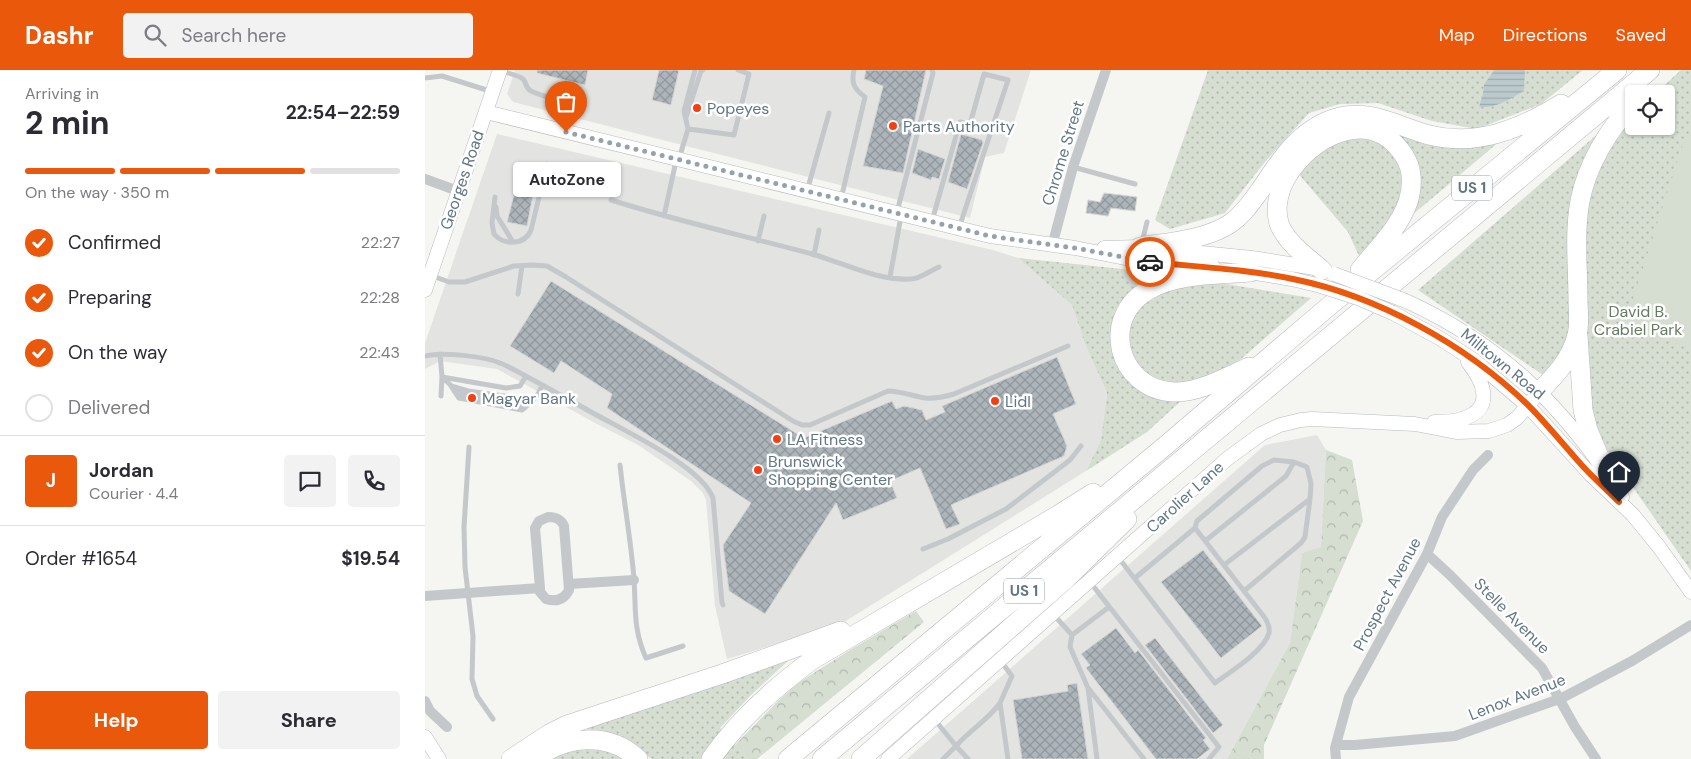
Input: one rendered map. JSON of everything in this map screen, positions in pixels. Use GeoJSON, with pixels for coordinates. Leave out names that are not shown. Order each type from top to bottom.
{"type":"FeatureCollection","features":[{"type":"Feature","properties":{"kind":"highway"},"geometry":{"type":"LineString","coordinates":[[1140,247],[1198,236],[1215,231],[1231,223],[1250,204],[1292,147],[1307,133],[1333,119],[1351,115],[1380,118],[1448,139],[1488,136],[1509,130],[1536,118],[1616,70]]}},
{"type":"Feature","properties":{"kind":"highway","name":"US 1"},"geometry":{"type":"LineString","coordinates":[[788,759],[1165,446],[1328,307],[1616,70]]}},
{"type":"Feature","properties":{"kind":"highway","name":"US 1"},"geometry":{"type":"LineString","coordinates":[[822,759],[1651,70]]}},
{"type":"Feature","properties":{"kind":"highway"},"geometry":{"type":"LineString","coordinates":[[1650,85],[1665,70]]}},
{"type":"Feature","properties":{"kind":"highway"},"geometry":{"type":"LineString","coordinates":[[1603,466],[1588,430],[1583,410],[1578,333],[1578,224],[1582,193],[1590,168],[1612,129],[1625,113]]}},
{"type":"Feature","properties":{"kind":"highway"},"geometry":{"type":"LineString","coordinates":[[1326,276],[1291,243],[1279,224],[1277,209],[1283,184],[1293,168],[1309,150],[1330,137],[1352,130],[1363,129],[1382,135],[1395,144],[1406,158],[1411,182],[1409,200],[1392,231],[1328,307]]}},
{"type":"Feature","properties":{"kind":"highway"},"geometry":{"type":"LineString","coordinates":[[1251,272],[1182,278],[1161,284],[1145,292],[1132,304],[1123,320],[1120,335],[1121,350],[1131,371],[1143,382],[1158,390],[1175,392],[1201,388],[1268,358]]}},
{"type":"Feature","properties":{"kind":"highway"},"geometry":{"type":"LineString","coordinates":[[1534,398],[1566,359],[1578,333]]}},
{"type":"Feature","properties":{"kind":"highway"},"geometry":{"type":"LineString","coordinates":[[861,759],[1066,579],[1226,422]]}},
{"type":"Feature","properties":{"kind":"highway"},"geometry":{"type":"LineString","coordinates":[[711,759],[736,727],[762,701],[812,660],[1058,515],[1165,446]]}},
{"type":"Feature","properties":{"kind":"highway"},"geometry":{"type":"LineString","coordinates":[[511,759],[549,734],[567,725],[789,651],[903,606]]}},
{"type":"Feature","properties":{"kind":"highway"},"geometry":{"type":"LineString","coordinates":[[535,759],[558,745],[591,739],[620,747],[638,759]]}},
{"type":"Feature","properties":{"kind":"street","name":"Georges Road"},"geometry":{"type":"LineString","coordinates":[[425,290],[427,275],[500,70]]}},
{"type":"Feature","properties":{"kind":"street","name":"Chrome Street"},"geometry":{"type":"LineString","coordinates":[[1053,246],[1073,167],[1106,70]]}},
{"type":"Feature","properties":{"kind":"street","name":"Milltown Road"},"geometry":{"type":"LineString","coordinates":[[486,112],[1004,239],[1075,248],[1140,260],[1251,272],[1292,279],[1326,276],[1358,298],[1393,313],[1459,351],[1489,372],[1534,398],[1570,425],[1603,466],[1633,515]]}},
{"type":"Feature","properties":{"kind":"street"},"geometry":{"type":"LineString","coordinates":[[425,179],[458,191]]}},
{"type":"Feature","properties":{"kind":"street","name":"Milltown Road"},"geometry":{"type":"LineString","coordinates":[[1075,248],[1140,247],[1276,261],[1406,301],[1440,317],[1471,336],[1511,366],[1591,475],[1633,515]]}},
{"type":"Feature","properties":{"kind":"street"},"geometry":{"type":"LineString","coordinates":[[1415,424],[1463,419],[1474,414],[1481,404],[1483,390],[1480,380],[1459,351]]}},
{"type":"Feature","properties":{"kind":"street","name":"Carolier Lane"},"geometry":{"type":"LineString","coordinates":[[888,759],[1245,445],[1271,429],[1289,422],[1312,419],[1415,424],[1456,432],[1489,432],[1512,422],[1534,398]]}},
{"type":"Feature","properties":{"kind":"street","name":"Prospect Avenue"},"geometry":{"type":"LineString","coordinates":[[1336,759],[1336,745],[1349,698],[1427,554],[1442,517],[1473,470],[1488,454]]}},
{"type":"Feature","properties":{"kind":"street"},"geometry":{"type":"LineString","coordinates":[[1633,515],[1666,555],[1691,592]]}},
{"type":"Feature","properties":{"kind":"street"},"geometry":{"type":"LineString","coordinates":[[548,517],[554,517],[564,526],[569,590],[564,597],[555,601],[545,599],[539,588],[535,528],[539,521],[548,517]]}},
{"type":"Feature","properties":{"kind":"street","name":"Stelle Avenue"},"geometry":{"type":"LineString","coordinates":[[1427,554],[1542,668],[1597,759]]}},
{"type":"Feature","properties":{"kind":"street"},"geometry":{"type":"LineString","coordinates":[[569,584],[634,580]]}},
{"type":"Feature","properties":{"kind":"street"},"geometry":{"type":"LineString","coordinates":[[425,596],[539,588]]}},
{"type":"Feature","properties":{"kind":"street","name":"Lenox Avenue"},"geometry":{"type":"LineString","coordinates":[[1336,745],[1455,736],[1559,699],[1633,661],[1691,625]]}},
{"type":"Feature","properties":{"kind":"street"},"geometry":{"type":"LineString","coordinates":[[425,702],[430,712],[447,726]]}},
{"type":"Feature","properties":{"kind":"street"},"geometry":{"type":"LineString","coordinates":[[425,738],[439,759]]}},
{"type":"Feature","properties":{"kind":"lane"},"geometry":{"type":"LineString","coordinates":[[500,70],[522,78],[530,91],[561,101],[569,111],[566,132]]}},
{"type":"Feature","properties":{"kind":"lane"},"geometry":{"type":"LineString","coordinates":[[664,216],[677,159],[689,128],[684,111],[695,70]]}},
{"type":"Feature","properties":{"kind":"lane"},"geometry":{"type":"LineString","coordinates":[[686,117],[701,71],[703,70]]}},
{"type":"Feature","properties":{"kind":"lane"},"geometry":{"type":"LineString","coordinates":[[689,128],[734,135],[749,74],[738,70]]}},
{"type":"Feature","properties":{"kind":"lane"},"geometry":{"type":"LineString","coordinates":[[841,200],[865,97],[853,86],[854,70]]}},
{"type":"Feature","properties":{"kind":"lane"},"geometry":{"type":"LineString","coordinates":[[890,277],[899,214],[933,73],[932,70]]}},
{"type":"Feature","properties":{"kind":"lane"},"geometry":{"type":"LineString","coordinates":[[931,222],[960,122],[970,124],[984,74],[1008,80],[959,229]]}},
{"type":"Feature","properties":{"kind":"lane"},"geometry":{"type":"LineString","coordinates":[[425,78],[442,76],[493,92]]}},
{"type":"Feature","properties":{"kind":"lane"},"geometry":{"type":"LineString","coordinates":[[807,191],[829,113]]}},
{"type":"Feature","properties":{"kind":"lane"},"geometry":{"type":"LineString","coordinates":[[513,242],[497,216],[495,197],[492,223],[494,234],[503,241],[513,242],[523,241],[529,237],[547,164]]}},
{"type":"Feature","properties":{"kind":"lane"},"geometry":{"type":"LineString","coordinates":[[1073,167],[1135,184]]}},
{"type":"Feature","properties":{"kind":"lane"},"geometry":{"type":"LineString","coordinates":[[611,200],[664,216],[814,255],[866,272],[890,277],[913,280],[939,267]]}},
{"type":"Feature","properties":{"kind":"lane"},"geometry":{"type":"LineString","coordinates":[[758,241],[765,216]]}},
{"type":"Feature","properties":{"kind":"lane"},"geometry":{"type":"LineString","coordinates":[[1140,247],[1147,222]]}},
{"type":"Feature","properties":{"kind":"lane"},"geometry":{"type":"LineString","coordinates":[[814,255],[819,230]]}},
{"type":"Feature","properties":{"kind":"lane"},"geometry":{"type":"LineString","coordinates":[[427,275],[449,282],[465,282],[514,266],[547,266],[802,425],[810,425],[888,391],[931,398],[954,394],[1068,346]]}},
{"type":"Feature","properties":{"kind":"lane"},"geometry":{"type":"LineString","coordinates":[[518,294],[522,266]]}},
{"type":"Feature","properties":{"kind":"lane"},"geometry":{"type":"LineString","coordinates":[[425,356],[441,354],[499,362],[601,418],[642,438],[696,475],[710,490],[713,498],[721,603],[723,604]]}},
{"type":"Feature","properties":{"kind":"lane"},"geometry":{"type":"LineString","coordinates":[[441,354],[441,396]]}},
{"type":"Feature","properties":{"kind":"lane"},"geometry":{"type":"LineString","coordinates":[[442,377],[506,388],[519,386],[526,376]]}},
{"type":"Feature","properties":{"kind":"lane"},"geometry":{"type":"LineString","coordinates":[[442,377],[459,394],[522,405],[530,403],[538,396],[542,385]]}},
{"type":"Feature","properties":{"kind":"lane"},"geometry":{"type":"LineString","coordinates":[[923,549],[948,539],[1006,509],[1071,460],[1081,446]]}},
{"type":"Feature","properties":{"kind":"lane"},"geometry":{"type":"LineString","coordinates":[[469,447],[464,527],[465,567],[473,636],[472,679],[477,696],[493,718]]}},
{"type":"Feature","properties":{"kind":"lane"},"geometry":{"type":"LineString","coordinates":[[1135,578],[1195,528],[1197,521],[1261,466],[1274,460],[1301,463],[1307,467],[1311,484],[1305,537],[1301,543],[1244,591]]}},
{"type":"Feature","properties":{"kind":"lane"},"geometry":{"type":"LineString","coordinates":[[1205,541],[1286,476],[1294,462]]}},
{"type":"Feature","properties":{"kind":"lane"},"geometry":{"type":"LineString","coordinates":[[620,465],[634,580],[635,618],[639,642],[647,658],[683,646]]}},
{"type":"Feature","properties":{"kind":"lane"},"geometry":{"type":"LineString","coordinates":[[1224,565],[1310,498]]}},
{"type":"Feature","properties":{"kind":"lane"},"geometry":{"type":"LineString","coordinates":[[1118,556],[1215,683],[1257,650],[1265,641],[1269,632],[1269,624],[1195,528]]}},
{"type":"Feature","properties":{"kind":"lane"},"geometry":{"type":"LineString","coordinates":[[1090,581],[1219,746],[1209,759]]}},
{"type":"Feature","properties":{"kind":"lane"},"geometry":{"type":"LineString","coordinates":[[1109,607],[1072,635],[1070,647],[1089,688],[1141,757]]}},
{"type":"Feature","properties":{"kind":"lane"},"geometry":{"type":"LineString","coordinates":[[1053,613],[1072,635]]}},
{"type":"Feature","properties":{"kind":"lane"},"geometry":{"type":"LineString","coordinates":[[943,759],[966,735],[993,713],[1000,703],[1011,676],[1000,660]]}},
{"type":"Feature","properties":{"kind":"lane"},"geometry":{"type":"LineString","coordinates":[[1089,688],[1097,759]]}},
{"type":"Feature","properties":{"kind":"lane"},"geometry":{"type":"LineString","coordinates":[[1000,703],[1008,759]]}},
{"type":"Feature","properties":{"kind":"lane"},"geometry":{"type":"LineString","coordinates":[[933,719],[969,759]]}},
{"type":"Feature","properties":{"kind":"shaded area"},"geometry":{"type":"Polygon","coordinates":[[[515,70],[1031,70],[1004,153],[985,157],[970,218],[513,102],[507,94],[515,70]]]}},
{"type":"Feature","properties":{"kind":"shaded area"},"geometry":{"type":"Polygon","coordinates":[[[1494,70],[1525,70],[1524,91],[1497,105],[1479,107],[1484,85],[1494,70]]]}},
{"type":"Feature","properties":{"kind":"shaded area"},"geometry":{"type":"Polygon","coordinates":[[[497,134],[993,250],[1018,258],[1072,305],[1085,344],[1107,393],[1101,440],[1086,471],[841,624],[727,659],[715,606],[706,500],[703,493],[691,481],[638,445],[497,369],[440,361],[425,369],[425,343],[497,134]]]}},
{"type":"Feature","properties":{"kind":"shaded area"},"geometry":{"type":"Polygon","coordinates":[[[1317,435],[1326,450],[1321,548],[1302,553],[1290,643],[1227,759],[907,759],[1265,445],[1317,435]]]}},
{"type":"Feature","properties":{"kind":"green space"},"geometry":{"type":"Polygon","coordinates":[[[1208,70],[1583,70],[1541,104],[1477,129],[1432,121],[1378,103],[1340,104],[1309,113],[1264,163],[1225,213],[1170,229],[1155,220],[1208,70]]]}},
{"type":"Feature","properties":{"kind":"green space","name":"David B. Crabiel Park"},"geometry":{"type":"Polygon","coordinates":[[[1681,70],[1691,70],[1691,571],[1601,441],[1592,419],[1585,335],[1587,194],[1600,159],[1625,125],[1625,135],[1675,135],[1675,85],[1665,85],[1681,70]]]}},
{"type":"Feature","properties":{"kind":"green space"},"geometry":{"type":"Polygon","coordinates":[[[1387,129],[1500,141],[1411,216],[1418,180],[1413,151],[1387,129]]]}},
{"type":"Feature","properties":{"kind":"green space"},"geometry":{"type":"Polygon","coordinates":[[[1601,131],[1578,175],[1571,323],[1562,355],[1543,375],[1418,290],[1601,131]]]}},
{"type":"Feature","properties":{"kind":"green space"},"geometry":{"type":"Polygon","coordinates":[[[1686,135],[1691,136],[1691,348],[1624,326],[1686,135]]]}},
{"type":"Feature","properties":{"kind":"green space"},"geometry":{"type":"Polygon","coordinates":[[[1348,136],[1375,140],[1395,155],[1404,175],[1401,200],[1386,229],[1359,256],[1348,232],[1297,172],[1321,148],[1348,136]]]}},
{"type":"Feature","properties":{"kind":"green space"},"geometry":{"type":"Polygon","coordinates":[[[1018,258],[1170,274],[1128,293],[1111,325],[1119,370],[1152,397],[1182,400],[1147,432],[1086,471],[1101,440],[1107,393],[1085,344],[1072,305],[1018,258]]]}},
{"type":"Feature","properties":{"kind":"green space"},"geometry":{"type":"Polygon","coordinates":[[[1220,283],[1311,298],[1241,359],[1201,381],[1167,386],[1140,371],[1128,346],[1127,326],[1141,305],[1177,286],[1220,283]]]}},
{"type":"Feature","properties":{"kind":"green space"},"geometry":{"type":"Polygon","coordinates":[[[1326,450],[1352,460],[1363,521],[1264,745],[1264,759],[1227,759],[1290,643],[1302,553],[1321,547],[1326,450]]]}},
{"type":"Feature","properties":{"kind":"green space"},"geometry":{"type":"Polygon","coordinates":[[[916,611],[924,622],[757,759],[748,759],[735,745],[798,683],[916,611]]]}},
{"type":"Feature","properties":{"kind":"green space"},"geometry":{"type":"Polygon","coordinates":[[[790,659],[751,695],[720,728],[748,759],[652,759],[614,734],[574,727],[790,659]]]}},
{"type":"Feature","properties":{"kind":"green space"},"geometry":{"type":"Polygon","coordinates":[[[599,747],[628,759],[546,759],[557,752],[599,747]]]}},
{"type":"Feature","properties":{"kind":"building"},"geometry":{"type":"Polygon","coordinates":[[[537,70],[588,70],[585,85],[537,73],[537,70]]]}},
{"type":"Feature","properties":{"kind":"building"},"geometry":{"type":"Polygon","coordinates":[[[659,70],[679,70],[671,105],[652,100],[659,70]]]}},
{"type":"Feature","properties":{"kind":"building","name":"Parts Authority"},"geometry":{"type":"Polygon","coordinates":[[[866,70],[926,70],[903,173],[863,166],[883,86],[864,79],[866,70]]]}},
{"type":"Feature","properties":{"kind":"building"},"geometry":{"type":"Polygon","coordinates":[[[961,134],[982,140],[983,143],[967,189],[948,182],[961,134]]]}},
{"type":"Feature","properties":{"kind":"building"},"geometry":{"type":"Polygon","coordinates":[[[918,149],[945,159],[939,179],[932,177],[931,180],[912,173],[918,149]]]}},
{"type":"Feature","properties":{"kind":"building"},"geometry":{"type":"Polygon","coordinates":[[[519,175],[536,179],[527,226],[507,222],[519,175]]]}},
{"type":"Feature","properties":{"kind":"building"},"geometry":{"type":"Polygon","coordinates":[[[1104,193],[1137,197],[1135,211],[1111,208],[1108,216],[1086,213],[1088,200],[1100,202],[1104,193]]]}},
{"type":"Feature","properties":{"kind":"building"},"geometry":{"type":"Polygon","coordinates":[[[551,281],[804,438],[892,401],[896,409],[904,406],[922,410],[926,420],[945,412],[942,406],[1057,357],[1076,404],[1053,414],[1067,446],[1064,456],[951,505],[960,524],[946,529],[920,468],[890,481],[897,498],[843,520],[836,503],[765,614],[729,591],[723,545],[751,503],[607,408],[612,394],[561,361],[554,373],[510,346],[551,281]]]}},
{"type":"Feature","properties":{"kind":"building"},"geometry":{"type":"Polygon","coordinates":[[[1203,550],[1262,626],[1221,658],[1161,582],[1203,550]]]}},
{"type":"Feature","properties":{"kind":"building"},"geometry":{"type":"Polygon","coordinates":[[[1116,628],[1135,653],[1138,650],[1206,738],[1203,740],[1210,749],[1197,759],[1156,759],[1086,668],[1090,665],[1081,654],[1116,628]]]}},
{"type":"Feature","properties":{"kind":"building"},"geometry":{"type":"Polygon","coordinates":[[[1155,638],[1223,725],[1213,733],[1145,645],[1155,638]]]}},
{"type":"Feature","properties":{"kind":"building"},"geometry":{"type":"Polygon","coordinates":[[[1077,683],[1088,759],[1022,759],[1013,700],[1068,691],[1067,685],[1077,683]]]}},
{"type":"Feature","properties":{"kind":"way so far"},"geometry":{"type":"LineString","coordinates":[[566,132],[990,236],[1075,248],[1150,262]]}},
{"type":"Feature","properties":{"kind":"place","name":"Popeyes"},"geometry":{"type":"Point","coordinates":[697,108]}},
{"type":"Feature","properties":{"kind":"place","name":"Parts Authority"},"geometry":{"type":"Point","coordinates":[893,126]}},
{"type":"Feature","properties":{"kind":"place","name":"AutoZone"},"geometry":{"type":"Point","coordinates":[566,132]}},
{"type":"Feature","properties":{"kind":"place","name":"Magyar Bank"},"geometry":{"type":"Point","coordinates":[472,398]}},
{"type":"Feature","properties":{"kind":"place","name":"Lidl"},"geometry":{"type":"Point","coordinates":[995,401]}},
{"type":"Feature","properties":{"kind":"place","name":"LA Fitness"},"geometry":{"type":"Point","coordinates":[777,439]}},
{"type":"Feature","properties":{"kind":"place","name":"Brunswick Shopping Center"},"geometry":{"type":"Point","coordinates":[758,470]}},
{"type":"Feature","properties":{"kind":"route"},"geometry":{"type":"LineString","coordinates":[[1150,262],[1251,272],[1307,282],[1339,291],[1393,313],[1450,345],[1475,361],[1503,383],[1529,406],[1591,475],[1619,502]]}}]}
